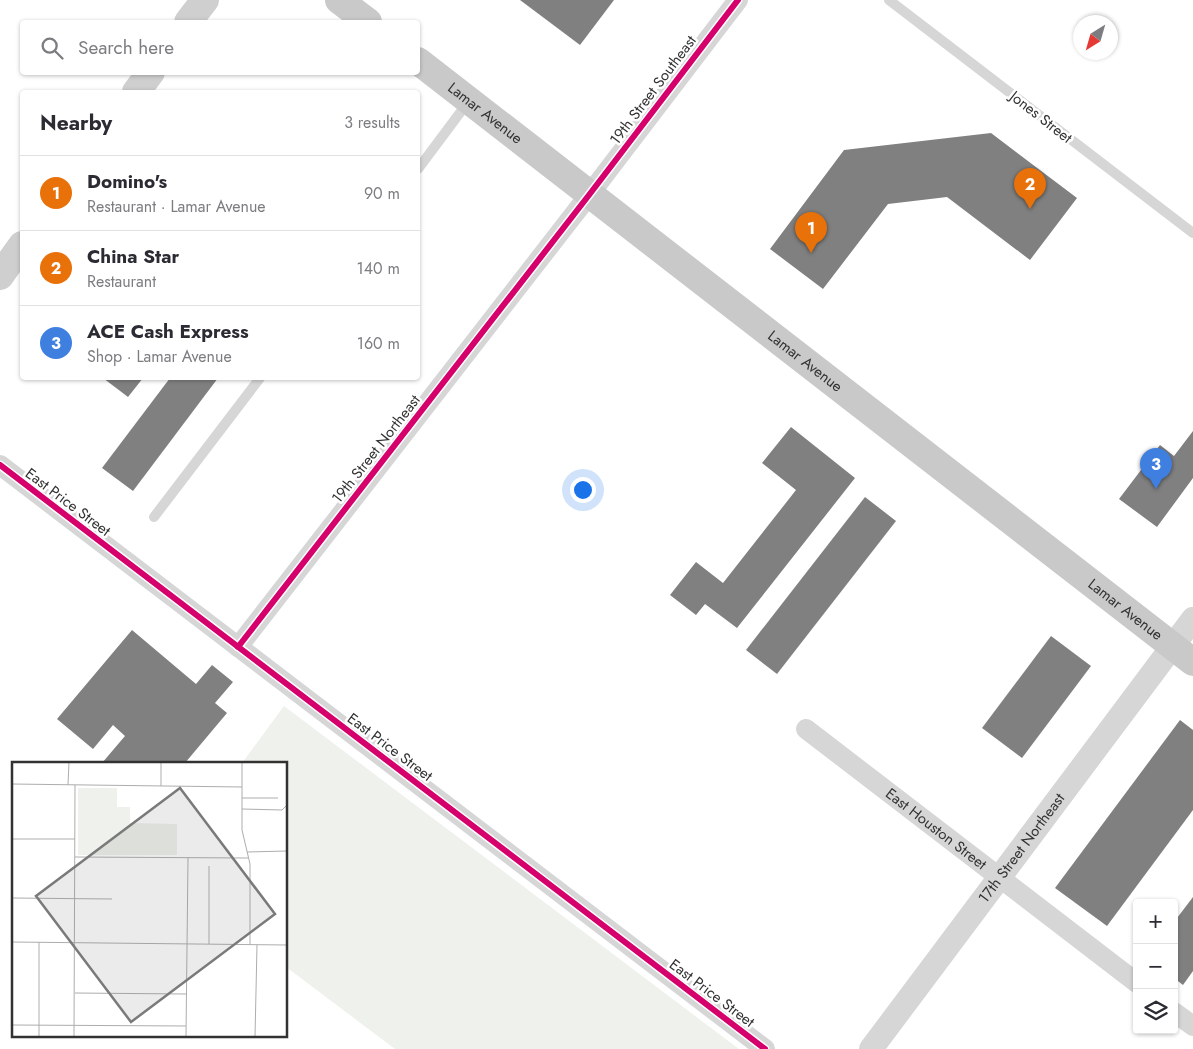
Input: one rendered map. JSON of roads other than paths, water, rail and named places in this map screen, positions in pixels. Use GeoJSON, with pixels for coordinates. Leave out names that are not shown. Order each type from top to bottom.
{"type":"FeatureCollection","features":[{"type":"Feature","properties":{"kind":"main road"},"geometry":{"type":"LineString","coordinates":[[190,20],[205,0]]}},
{"type":"Feature","properties":{"kind":"main road"},"geometry":{"type":"LineString","coordinates":[[339,0],[365,20]]}},
{"type":"Feature","properties":{"kind":"main road","name":"Lamar Avenue"},"geometry":{"type":"LineString","coordinates":[[420,64],[588,196],[1182,654]]}},
{"type":"Feature","properties":{"kind":"main road"},"geometry":{"type":"LineString","coordinates":[[138,90],[149,75]]}},
{"type":"Feature","properties":{"kind":"main road"},"geometry":{"type":"LineString","coordinates":[[0,276],[20,249]]}},
{"type":"Feature","properties":{"kind":"street","name":"19th Street Southeast"},"geometry":{"type":"LineString","coordinates":[[588,196],[738,0]]}},
{"type":"Feature","properties":{"kind":"street","name":"19th Street Northeast"},"geometry":{"type":"LineString","coordinates":[[238,646],[588,196]]}},
{"type":"Feature","properties":{"kind":"street","name":"East Price Street"},"geometry":{"type":"LineString","coordinates":[[0,465],[765,1049]]}},
{"type":"Feature","properties":{"kind":"street","name":"17th Street Northeast"},"geometry":{"type":"LineString","coordinates":[[871,1049],[999,877],[1182,654],[1193,619]]}},
{"type":"Feature","properties":{"kind":"street","name":"East Houston Street"},"geometry":{"type":"LineString","coordinates":[[806,729],[1133,980]]}},
{"type":"Feature","properties":{"kind":"street"},"geometry":{"type":"LineString","coordinates":[[1178,1015],[1193,1026]]}},
{"type":"Feature","properties":{"kind":"lane","name":"Jones Street"},"geometry":{"type":"LineString","coordinates":[[889,0],[1193,233]]}},
{"type":"Feature","properties":{"kind":"lane"},"geometry":{"type":"LineString","coordinates":[[420,166],[468,101]]}},
{"type":"Feature","properties":{"kind":"lane"},"geometry":{"type":"LineString","coordinates":[[154,517],[258,380]]}},
{"type":"Feature","properties":{"kind":"place","name":"China Star"},"geometry":{"type":"Point","coordinates":[1030,209]}},
{"type":"Feature","properties":{"kind":"place","name":"Domino's"},"geometry":{"type":"Point","coordinates":[811,253]}},
{"type":"Feature","properties":{"kind":"place","name":"ACE Cash Express"},"geometry":{"type":"Point","coordinates":[1156,489]}}]}
